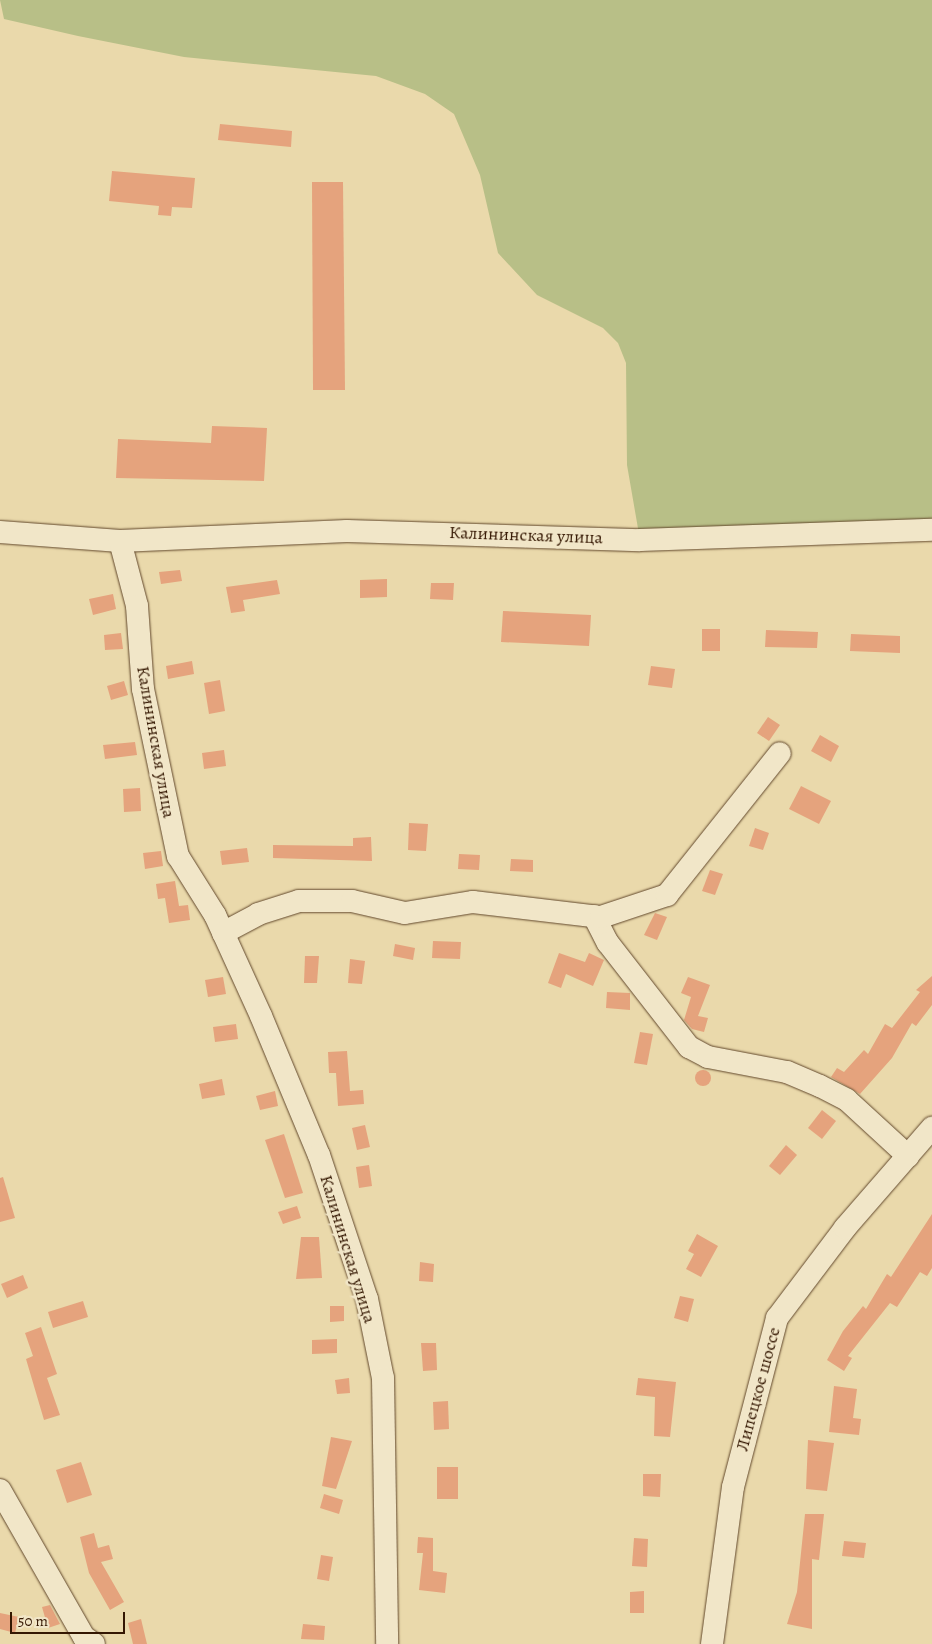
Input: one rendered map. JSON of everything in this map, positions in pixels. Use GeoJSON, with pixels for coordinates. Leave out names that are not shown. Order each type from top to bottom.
{"type":"FeatureCollection","features":[{"type":"Feature","properties":{"kind":"street","name":"Калининская улица"},"geometry":{"type":"LineString","coordinates":[[0,532],[120,541],[347,531],[640,540],[932,530]]}},
{"type":"Feature","properties":{"kind":"street","name":"Калининская улица"},"geometry":{"type":"LineString","coordinates":[[120,541],[137,606],[142,689],[178,856],[223,933],[319,1155],[367,1299],[383,1378],[387,1644]]}},
{"type":"Feature","properties":{"kind":"street"},"geometry":{"type":"LineString","coordinates":[[223,933],[258,914],[299,901],[352,901],[405,913],[473,902],[594,916],[667,895],[780,752]]}},
{"type":"Feature","properties":{"kind":"street"},"geometry":{"type":"LineString","coordinates":[[594,916],[608,943],[689,1046],[708,1057],[787,1072],[820,1086],[847,1100],[908,1156]]}},
{"type":"Feature","properties":{"kind":"street","name":"Липецкое шоссе"},"geometry":{"type":"LineString","coordinates":[[712,1644],[733,1487],[777,1318],[932,1128]]}},
{"type":"Feature","properties":{"kind":"street"},"geometry":{"type":"LineString","coordinates":[[0,1490],[84,1637],[94,1644]]}},
{"type":"Feature","properties":{"kind":"street"},"geometry":{"type":"LineString","coordinates":[[0,1526],[24,1531]]}},
{"type":"Feature","properties":{"kind":"green space"},"geometry":{"type":"Polygon","coordinates":[[[0,0],[932,0],[932,530],[640,540],[627,465],[626,363],[618,343],[603,328],[537,295],[498,253],[480,175],[454,114],[425,94],[376,76],[184,57],[78,36],[4,19],[0,0]]]}},
{"type":"Feature","properties":{"kind":"building"},"geometry":{"type":"Polygon","coordinates":[[[220,124],[292,131],[291,147],[218,140],[220,124]]]}},
{"type":"Feature","properties":{"kind":"building"},"geometry":{"type":"Polygon","coordinates":[[[112,171],[195,178],[192,208],[172,207],[171,216],[158,215],[159,206],[109,201],[112,171]]]}},
{"type":"Feature","properties":{"kind":"building"},"geometry":{"type":"Polygon","coordinates":[[[312,182],[343,182],[345,390],[313,390],[312,182]]]}},
{"type":"Feature","properties":{"kind":"building"},"geometry":{"type":"Polygon","coordinates":[[[212,426],[267,428],[264,481],[116,478],[118,439],[211,443],[212,426]]]}},
{"type":"Feature","properties":{"kind":"building"},"geometry":{"type":"Polygon","coordinates":[[[180,570],[182,581],[161,584],[159,572],[180,570]]]}},
{"type":"Feature","properties":{"kind":"building"},"geometry":{"type":"Polygon","coordinates":[[[387,579],[387,597],[360,598],[360,580],[387,579]]]}},
{"type":"Feature","properties":{"kind":"building"},"geometry":{"type":"Polygon","coordinates":[[[277,580],[280,594],[243,600],[245,611],[231,613],[226,587],[277,580]]]}},
{"type":"Feature","properties":{"kind":"building"},"geometry":{"type":"Polygon","coordinates":[[[431,583],[454,583],[453,600],[430,599],[431,583]]]}},
{"type":"Feature","properties":{"kind":"building"},"geometry":{"type":"Polygon","coordinates":[[[113,594],[116,609],[93,615],[89,599],[113,594]]]}},
{"type":"Feature","properties":{"kind":"building"},"geometry":{"type":"Polygon","coordinates":[[[503,611],[591,615],[589,646],[501,642],[503,611]]]}},
{"type":"Feature","properties":{"kind":"building"},"geometry":{"type":"Polygon","coordinates":[[[702,629],[720,629],[720,651],[702,651],[702,629]]]}},
{"type":"Feature","properties":{"kind":"building"},"geometry":{"type":"Polygon","coordinates":[[[766,630],[818,632],[817,648],[765,647],[766,630]]]}},
{"type":"Feature","properties":{"kind":"building"},"geometry":{"type":"Polygon","coordinates":[[[121,633],[123,649],[105,650],[104,635],[121,633]]]}},
{"type":"Feature","properties":{"kind":"building"},"geometry":{"type":"Polygon","coordinates":[[[851,634],[900,636],[900,653],[850,651],[851,634]]]}},
{"type":"Feature","properties":{"kind":"building"},"geometry":{"type":"Polygon","coordinates":[[[192,661],[194,674],[168,679],[166,666],[192,661]]]}},
{"type":"Feature","properties":{"kind":"building"},"geometry":{"type":"Polygon","coordinates":[[[651,666],[675,669],[672,688],[648,685],[651,666]]]}},
{"type":"Feature","properties":{"kind":"building"},"geometry":{"type":"Polygon","coordinates":[[[220,680],[225,711],[209,714],[204,683],[220,680]]]}},
{"type":"Feature","properties":{"kind":"building"},"geometry":{"type":"Polygon","coordinates":[[[124,681],[128,695],[111,700],[107,686],[124,681]]]}},
{"type":"Feature","properties":{"kind":"building"},"geometry":{"type":"Polygon","coordinates":[[[768,717],[780,725],[769,741],[757,733],[768,717]]]}},
{"type":"Feature","properties":{"kind":"building"},"geometry":{"type":"Polygon","coordinates":[[[820,735],[839,746],[831,762],[811,751],[820,735]]]}},
{"type":"Feature","properties":{"kind":"building"},"geometry":{"type":"Polygon","coordinates":[[[135,742],[137,755],[105,759],[103,745],[135,742]]]}},
{"type":"Feature","properties":{"kind":"building"},"geometry":{"type":"Polygon","coordinates":[[[224,750],[226,766],[204,769],[202,753],[224,750]]]}},
{"type":"Feature","properties":{"kind":"building"},"geometry":{"type":"Polygon","coordinates":[[[801,786],[831,801],[819,824],[789,809],[801,786]]]}},
{"type":"Feature","properties":{"kind":"building"},"geometry":{"type":"Polygon","coordinates":[[[140,788],[141,811],[124,812],[123,789],[140,788]]]}},
{"type":"Feature","properties":{"kind":"building"},"geometry":{"type":"Polygon","coordinates":[[[409,823],[428,824],[426,851],[408,850],[409,823]]]}},
{"type":"Feature","properties":{"kind":"building"},"geometry":{"type":"Polygon","coordinates":[[[755,828],[769,833],[763,850],[749,846],[755,828]]]}},
{"type":"Feature","properties":{"kind":"building"},"geometry":{"type":"Polygon","coordinates":[[[371,837],[372,861],[273,858],[273,845],[353,846],[353,838],[371,837]]]}},
{"type":"Feature","properties":{"kind":"building"},"geometry":{"type":"Polygon","coordinates":[[[247,848],[249,862],[222,865],[220,851],[247,848]]]}},
{"type":"Feature","properties":{"kind":"building"},"geometry":{"type":"Polygon","coordinates":[[[161,851],[163,866],[145,869],[143,853],[161,851]]]}},
{"type":"Feature","properties":{"kind":"building"},"geometry":{"type":"Polygon","coordinates":[[[459,854],[480,855],[479,870],[458,869],[459,854]]]}},
{"type":"Feature","properties":{"kind":"building"},"geometry":{"type":"Polygon","coordinates":[[[511,859],[533,860],[533,872],[510,871],[511,859]]]}},
{"type":"Feature","properties":{"kind":"building"},"geometry":{"type":"Polygon","coordinates":[[[710,870],[723,874],[715,895],[702,891],[710,870]]]}},
{"type":"Feature","properties":{"kind":"building"},"geometry":{"type":"Polygon","coordinates":[[[175,881],[179,906],[188,905],[190,920],[169,923],[165,898],[158,899],[156,884],[175,881]]]}},
{"type":"Feature","properties":{"kind":"building"},"geometry":{"type":"Polygon","coordinates":[[[655,913],[667,917],[657,940],[644,935],[655,913]]]}},
{"type":"Feature","properties":{"kind":"building"},"geometry":{"type":"Polygon","coordinates":[[[433,941],[461,942],[460,959],[432,958],[433,941]]]}},
{"type":"Feature","properties":{"kind":"building"},"geometry":{"type":"Polygon","coordinates":[[[395,944],[415,948],[413,960],[393,956],[395,944]]]}},
{"type":"Feature","properties":{"kind":"building"},"geometry":{"type":"Polygon","coordinates":[[[559,953],[585,962],[589,953],[604,960],[593,986],[566,974],[561,988],[548,983],[559,953]]]}},
{"type":"Feature","properties":{"kind":"building"},"geometry":{"type":"Polygon","coordinates":[[[305,956],[319,956],[317,983],[304,983],[305,956]]]}},
{"type":"Feature","properties":{"kind":"building"},"geometry":{"type":"Polygon","coordinates":[[[350,959],[365,961],[362,984],[348,983],[350,959]]]}},
{"type":"Feature","properties":{"kind":"building"},"geometry":{"type":"Polygon","coordinates":[[[932,976],[932,1005],[916,1026],[912,1023],[892,1058],[860,1094],[831,1077],[837,1068],[844,1072],[864,1050],[868,1054],[885,1024],[892,1028],[920,992],[916,990],[932,976]]]}},
{"type":"Feature","properties":{"kind":"building"},"geometry":{"type":"Polygon","coordinates":[[[223,977],[226,994],[208,997],[205,980],[223,977]]]}},
{"type":"Feature","properties":{"kind":"building"},"geometry":{"type":"Polygon","coordinates":[[[688,977],[710,985],[698,1016],[708,1018],[704,1032],[692,1029],[684,1020],[691,997],[681,993],[688,977]]]}},
{"type":"Feature","properties":{"kind":"building"},"geometry":{"type":"Polygon","coordinates":[[[607,992],[630,993],[630,1010],[606,1008],[607,992]]]}},
{"type":"Feature","properties":{"kind":"building"},"geometry":{"type":"Polygon","coordinates":[[[236,1024],[238,1039],[215,1042],[213,1027],[236,1024]]]}},
{"type":"Feature","properties":{"kind":"building"},"geometry":{"type":"Polygon","coordinates":[[[640,1032],[653,1034],[647,1065],[634,1063],[640,1032]]]}},
{"type":"Feature","properties":{"kind":"building"},"geometry":{"type":"Polygon","coordinates":[[[347,1051],[350,1091],[363,1090],[364,1104],[338,1106],[336,1073],[329,1073],[328,1052],[347,1051]]]}},
{"type":"Feature","properties":{"kind":"building"},"geometry":{"type":"Polygon","coordinates":[[[700,1070],[706,1070],[711,1075],[709,1084],[700,1086],[695,1081],[695,1075],[700,1070]]]}},
{"type":"Feature","properties":{"kind":"building"},"geometry":{"type":"Polygon","coordinates":[[[222,1079],[225,1095],[202,1099],[199,1084],[222,1079]]]}},
{"type":"Feature","properties":{"kind":"building"},"geometry":{"type":"Polygon","coordinates":[[[275,1091],[278,1106],[260,1110],[256,1096],[275,1091]]]}},
{"type":"Feature","properties":{"kind":"building"},"geometry":{"type":"Polygon","coordinates":[[[822,1110],[836,1121],[822,1139],[808,1128],[822,1110]]]}},
{"type":"Feature","properties":{"kind":"building"},"geometry":{"type":"Polygon","coordinates":[[[365,1125],[370,1147],[357,1150],[352,1128],[365,1125]]]}},
{"type":"Feature","properties":{"kind":"building"},"geometry":{"type":"Polygon","coordinates":[[[284,1134],[303,1193],[285,1198],[265,1140],[284,1134]]]}},
{"type":"Feature","properties":{"kind":"building"},"geometry":{"type":"Polygon","coordinates":[[[786,1145],[797,1155],[780,1175],[769,1166],[786,1145]]]}},
{"type":"Feature","properties":{"kind":"building"},"geometry":{"type":"Polygon","coordinates":[[[369,1165],[372,1186],[359,1188],[356,1167],[369,1165]]]}},
{"type":"Feature","properties":{"kind":"building"},"geometry":{"type":"Polygon","coordinates":[[[3,1177],[15,1218],[0,1222],[0,1178],[3,1177]]]}},
{"type":"Feature","properties":{"kind":"building"},"geometry":{"type":"Polygon","coordinates":[[[297,1206],[301,1218],[283,1224],[278,1212],[297,1206]]]}},
{"type":"Feature","properties":{"kind":"building"},"geometry":{"type":"Polygon","coordinates":[[[932,1214],[932,1268],[927,1276],[920,1272],[897,1307],[890,1303],[848,1356],[852,1358],[844,1371],[827,1360],[843,1331],[863,1306],[866,1309],[887,1274],[891,1277],[932,1214]]]}},
{"type":"Feature","properties":{"kind":"building"},"geometry":{"type":"Polygon","coordinates":[[[697,1234],[718,1246],[701,1277],[686,1269],[694,1254],[688,1251],[697,1234]]]}},
{"type":"Feature","properties":{"kind":"building"},"geometry":{"type":"Polygon","coordinates":[[[301,1237],[319,1237],[322,1278],[296,1279],[301,1237]]]}},
{"type":"Feature","properties":{"kind":"building"},"geometry":{"type":"Polygon","coordinates":[[[420,1262],[434,1264],[433,1282],[419,1281],[420,1262]]]}},
{"type":"Feature","properties":{"kind":"building"},"geometry":{"type":"Polygon","coordinates":[[[23,1275],[28,1288],[7,1298],[1,1284],[23,1275]]]}},
{"type":"Feature","properties":{"kind":"building"},"geometry":{"type":"Polygon","coordinates":[[[680,1296],[694,1299],[688,1322],[674,1318],[680,1296]]]}},
{"type":"Feature","properties":{"kind":"building"},"geometry":{"type":"Polygon","coordinates":[[[83,1301],[88,1317],[53,1328],[48,1312],[83,1301]]]}},
{"type":"Feature","properties":{"kind":"building"},"geometry":{"type":"Polygon","coordinates":[[[330,1306],[344,1306],[344,1321],[330,1322],[330,1306]]]}},
{"type":"Feature","properties":{"kind":"building"},"geometry":{"type":"Polygon","coordinates":[[[41,1327],[57,1374],[47,1378],[60,1415],[44,1420],[26,1359],[33,1356],[25,1333],[41,1327]]]}},
{"type":"Feature","properties":{"kind":"building"},"geometry":{"type":"Polygon","coordinates":[[[337,1339],[337,1353],[312,1354],[312,1340],[337,1339]]]}},
{"type":"Feature","properties":{"kind":"building"},"geometry":{"type":"Polygon","coordinates":[[[421,1343],[436,1343],[437,1370],[423,1371],[421,1343]]]}},
{"type":"Feature","properties":{"kind":"building"},"geometry":{"type":"Polygon","coordinates":[[[349,1378],[350,1393],[337,1394],[335,1380],[349,1378]]]}},
{"type":"Feature","properties":{"kind":"building"},"geometry":{"type":"Polygon","coordinates":[[[638,1378],[676,1382],[670,1437],[654,1436],[655,1397],[636,1395],[638,1378]]]}},
{"type":"Feature","properties":{"kind":"building"},"geometry":{"type":"Polygon","coordinates":[[[834,1386],[857,1389],[853,1418],[861,1419],[859,1435],[829,1432],[834,1386]]]}},
{"type":"Feature","properties":{"kind":"building"},"geometry":{"type":"Polygon","coordinates":[[[448,1401],[449,1429],[434,1430],[433,1402],[448,1401]]]}},
{"type":"Feature","properties":{"kind":"building"},"geometry":{"type":"Polygon","coordinates":[[[331,1437],[352,1441],[336,1489],[322,1486],[331,1437]]]}},
{"type":"Feature","properties":{"kind":"building"},"geometry":{"type":"Polygon","coordinates":[[[808,1440],[834,1443],[827,1491],[806,1489],[808,1440]]]}},
{"type":"Feature","properties":{"kind":"building"},"geometry":{"type":"Polygon","coordinates":[[[81,1462],[92,1495],[67,1503],[56,1470],[81,1462]]]}},
{"type":"Feature","properties":{"kind":"building"},"geometry":{"type":"Polygon","coordinates":[[[437,1467],[458,1467],[458,1499],[437,1499],[437,1467]]]}},
{"type":"Feature","properties":{"kind":"building"},"geometry":{"type":"Polygon","coordinates":[[[643,1474],[661,1474],[660,1497],[643,1496],[643,1474]]]}},
{"type":"Feature","properties":{"kind":"building"},"geometry":{"type":"Polygon","coordinates":[[[324,1494],[343,1500],[339,1514],[320,1508],[324,1494]]]}},
{"type":"Feature","properties":{"kind":"building"},"geometry":{"type":"Polygon","coordinates":[[[805,1514],[824,1514],[819,1560],[812,1559],[812,1629],[787,1624],[797,1592],[805,1514]]]}},
{"type":"Feature","properties":{"kind":"building"},"geometry":{"type":"Polygon","coordinates":[[[94,1533],[98,1548],[109,1545],[113,1559],[101,1562],[124,1602],[110,1610],[89,1573],[80,1537],[94,1533]]]}},
{"type":"Feature","properties":{"kind":"building"},"geometry":{"type":"Polygon","coordinates":[[[418,1537],[433,1538],[433,1571],[447,1573],[445,1593],[419,1590],[423,1553],[417,1553],[418,1537]]]}},
{"type":"Feature","properties":{"kind":"building"},"geometry":{"type":"Polygon","coordinates":[[[634,1538],[648,1539],[647,1567],[632,1566],[634,1538]]]}},
{"type":"Feature","properties":{"kind":"building"},"geometry":{"type":"Polygon","coordinates":[[[844,1541],[866,1543],[864,1558],[842,1556],[844,1541]]]}},
{"type":"Feature","properties":{"kind":"building"},"geometry":{"type":"Polygon","coordinates":[[[321,1555],[333,1557],[329,1581],[317,1579],[321,1555]]]}},
{"type":"Feature","properties":{"kind":"building"},"geometry":{"type":"Polygon","coordinates":[[[644,1591],[644,1613],[630,1613],[630,1592],[644,1591]]]}},
{"type":"Feature","properties":{"kind":"building"},"geometry":{"type":"Polygon","coordinates":[[[50,1605],[60,1624],[48,1628],[42,1607],[50,1605]]]}},
{"type":"Feature","properties":{"kind":"building"},"geometry":{"type":"Polygon","coordinates":[[[0,1613],[19,1617],[15,1633],[0,1629],[0,1613]]]}},
{"type":"Feature","properties":{"kind":"building"},"geometry":{"type":"Polygon","coordinates":[[[141,1619],[147,1644],[133,1644],[128,1623],[141,1619]]]}},
{"type":"Feature","properties":{"kind":"building"},"geometry":{"type":"Polygon","coordinates":[[[303,1624],[325,1626],[324,1640],[301,1639],[303,1624]]]}}]}
